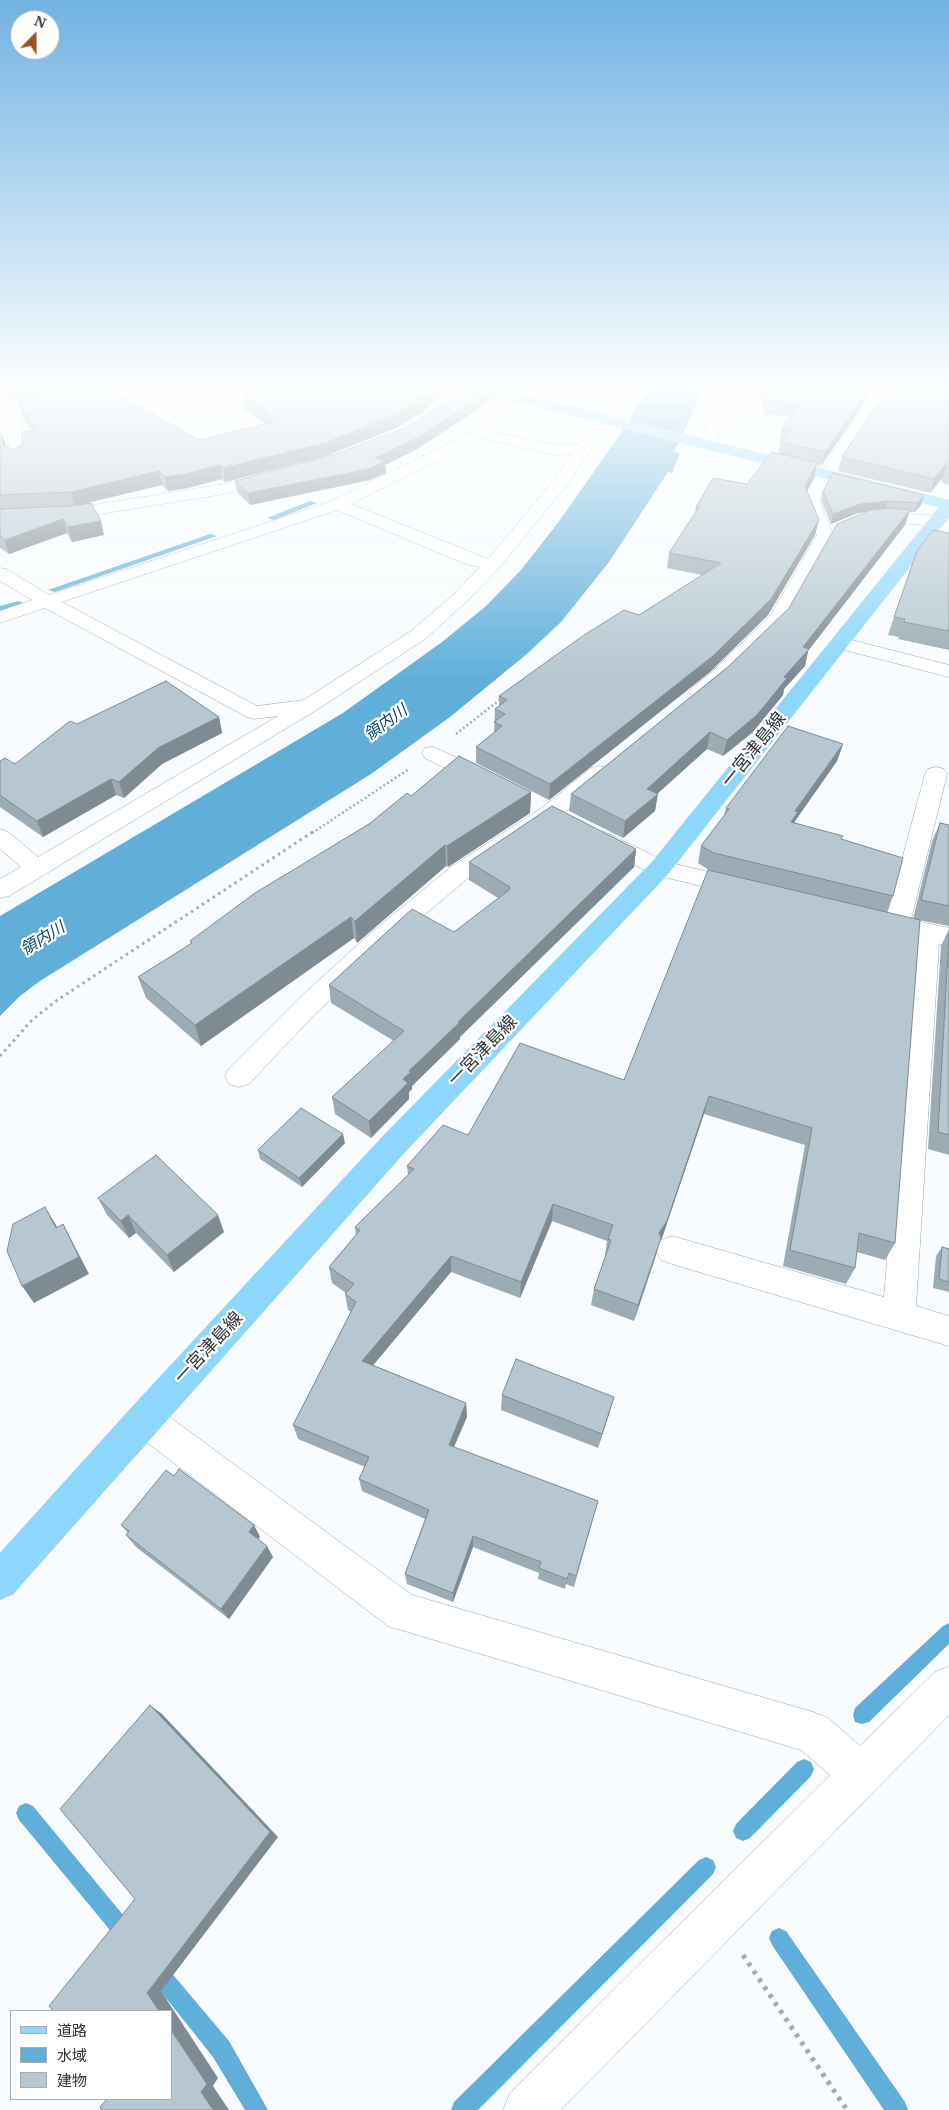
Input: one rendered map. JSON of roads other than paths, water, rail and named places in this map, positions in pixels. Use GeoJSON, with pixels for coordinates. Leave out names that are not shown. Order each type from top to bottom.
{"type":"FeatureCollection","features":[{"type":"Feature","properties":{"kind":"main road"},"geometry":{"type":"LineString","coordinates":[[856,482],[945,510]]}},
{"type":"Feature","properties":{"kind":"main road","name":"一宮津島線"},"geometry":{"type":"LineString","coordinates":[[0,1581],[144,1418],[394,1144],[660,868],[945,510]]}},
{"type":"Feature","properties":{"kind":"street"},"geometry":{"type":"LineString","coordinates":[[0,516],[85,511],[224,489],[250,482]]}},
{"type":"Feature","properties":{"kind":"street"},"geometry":{"type":"LineString","coordinates":[[0,617],[338,504],[380,482]]}},
{"type":"Feature","properties":{"kind":"street"},"geometry":{"type":"LineString","coordinates":[[0,890],[311,705],[418,635],[459,599],[492,565],[560,482]]}},
{"type":"Feature","properties":{"kind":"street"},"geometry":{"type":"LineString","coordinates":[[820,482],[812,500],[840,528]]}},
{"type":"Feature","properties":{"kind":"street"},"geometry":{"type":"LineString","coordinates":[[338,504],[472,560],[492,565]]}},
{"type":"Feature","properties":{"kind":"street"},"geometry":{"type":"LineString","coordinates":[[680,708],[718,677],[777,619],[840,528],[884,516],[945,510]]}},
{"type":"Feature","properties":{"kind":"street"},"geometry":{"type":"LineString","coordinates":[[0,573],[46,601],[254,712],[311,705]]}},
{"type":"Feature","properties":{"kind":"street"},"geometry":{"type":"LineString","coordinates":[[840,643],[949,672]]}},
{"type":"Feature","properties":{"kind":"street"},"geometry":{"type":"LineString","coordinates":[[433,753],[501,787]]}},
{"type":"Feature","properties":{"kind":"street"},"geometry":{"type":"LineString","coordinates":[[239,1076],[306,1007],[381,938],[459,873],[568,821],[612,763]]}},
{"type":"Feature","properties":{"kind":"street"},"geometry":{"type":"LineString","coordinates":[[897,926],[936,774]]}},
{"type":"Feature","properties":{"kind":"street"},"geometry":{"type":"LineString","coordinates":[[526,800],[660,868],[764,894]]}},
{"type":"Feature","properties":{"kind":"street"},"geometry":{"type":"LineString","coordinates":[[0,837],[37,868]]}},
{"type":"Feature","properties":{"kind":"street"},"geometry":{"type":"LineString","coordinates":[[859,917],[938,935],[899,1316]]}},
{"type":"Feature","properties":{"kind":"street"},"geometry":{"type":"LineString","coordinates":[[672,1250],[949,1332]]}},
{"type":"Feature","properties":{"kind":"street"},"geometry":{"type":"LineString","coordinates":[[144,1418],[402,1612],[814,1732],[862,1775]]}},
{"type":"Feature","properties":{"kind":"street"},"geometry":{"type":"LineString","coordinates":[[527,2110],[949,1686]]}},
{"type":"Feature","properties":{"kind":"water","name":"領内川"},"geometry":{"type":"Polygon","coordinates":[[[586,482],[661,482],[609,562],[561,622],[528,653],[450,717],[371,774],[40,981],[20,996],[0,1016],[0,916],[343,713],[442,642],[486,606],[521,570],[586,482]]]}},
{"type":"Feature","properties":{"kind":"waterway"},"geometry":{"type":"LineString","coordinates":[[271,518],[313,503]]}},
{"type":"Feature","properties":{"kind":"waterway"},"geometry":{"type":"LineString","coordinates":[[52,590],[213,536]]}},
{"type":"Feature","properties":{"kind":"waterway"},"geometry":{"type":"LineString","coordinates":[[0,609],[19,603]]}},
{"type":"Feature","properties":{"kind":"waterway"},"geometry":{"type":"LineString","coordinates":[[862,1715],[949,1632]]}},
{"type":"Feature","properties":{"kind":"waterway"},"geometry":{"type":"LineString","coordinates":[[743,1831],[804,1769]]}},
{"type":"Feature","properties":{"kind":"waterway"},"geometry":{"type":"LineString","coordinates":[[26,1813],[126,1934]]}},
{"type":"Feature","properties":{"kind":"waterway"},"geometry":{"type":"LineString","coordinates":[[462,2110],[706,1867]]}},
{"type":"Feature","properties":{"kind":"waterway"},"geometry":{"type":"LineString","coordinates":[[779,1938],[897,2110]]}},
{"type":"Feature","properties":{"kind":"waterway"},"geometry":{"type":"LineString","coordinates":[[157,1971],[221,2049],[257,2110]]}}]}
